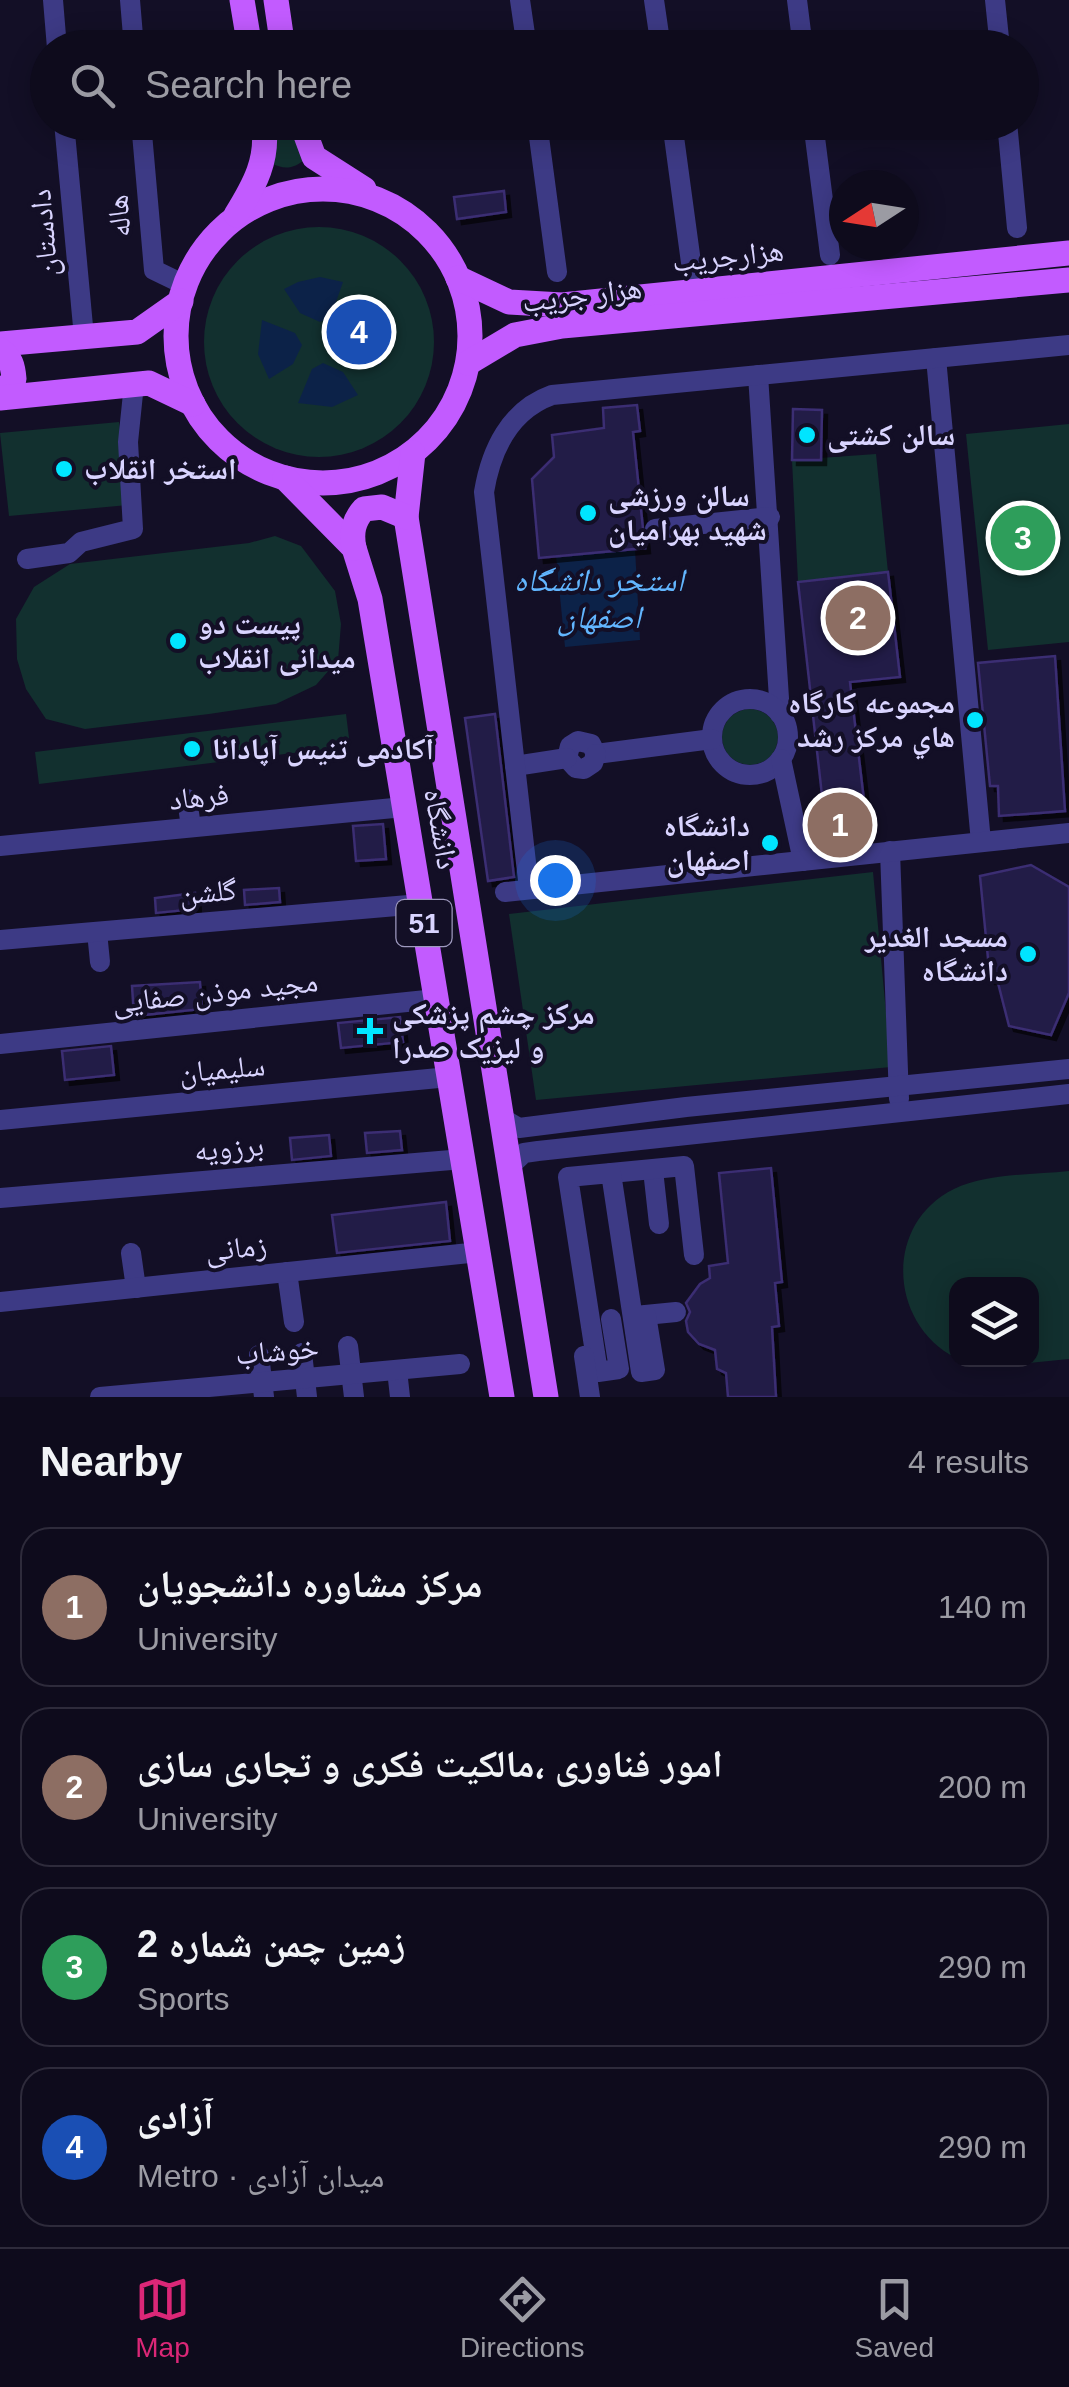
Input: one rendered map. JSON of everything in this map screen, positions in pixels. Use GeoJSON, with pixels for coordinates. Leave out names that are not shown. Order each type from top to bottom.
{"type":"FeatureCollection","features":[{"type":"Feature","properties":{"kind":"main road"},"geometry":{"type":"LineString","coordinates":[[242,0],[247,30]]}},
{"type":"Feature","properties":{"kind":"main road"},"geometry":{"type":"LineString","coordinates":[[276,0],[280,30]]}},
{"type":"Feature","properties":{"kind":"main road"},"geometry":{"type":"LineString","coordinates":[[0,347],[138,332],[183,293],[213,239],[232,220],[259,178],[265,140]]}},
{"type":"Feature","properties":{"kind":"main road"},"geometry":{"type":"LineString","coordinates":[[261,163],[273,176],[288,180],[304,177],[313,168],[314,156],[308,140]]}},
{"type":"Feature","properties":{"kind":"main road"},"geometry":{"type":"LineString","coordinates":[[183,293],[178,354],[194,404],[210,429],[232,451],[257,467],[312,483],[338,483],[390,468],[413,453],[449,413],[468,363],[467,306],[458,278],[446,254],[429,234],[314,156]]}},
{"type":"Feature","properties":{"kind":"main road"},"geometry":{"type":"LineString","coordinates":[[232,220],[280,195],[306,190],[346,191],[385,202]]}},
{"type":"Feature","properties":{"kind":"main road","name":"هزارجریب"},"geometry":{"type":"LineString","coordinates":[[458,278],[509,302],[562,305],[695,292],[793,294],[1069,253]]}},
{"type":"Feature","properties":{"kind":"main road","name":"هزار جریب"},"geometry":{"type":"LineString","coordinates":[[468,363],[515,335],[793,294],[1069,280]]}},
{"type":"Feature","properties":{"kind":"main road"},"geometry":{"type":"LineString","coordinates":[[0,347],[13,366],[14,379],[0,397]]}},
{"type":"Feature","properties":{"kind":"main road"},"geometry":{"type":"LineString","coordinates":[[0,397],[149,383],[194,404]]}},
{"type":"Feature","properties":{"kind":"main road","name":"دانشگاه"},"geometry":{"type":"LineString","coordinates":[[413,453],[406,517],[546,1397]]}},
{"type":"Feature","properties":{"kind":"main road","name":"دانشگاه"},"geometry":{"type":"LineString","coordinates":[[285,478],[354,548],[370,600],[502,1397]]}},
{"type":"Feature","properties":{"kind":"main road"},"geometry":{"type":"LineString","coordinates":[[354,548],[354,524],[364,509],[382,506],[406,517]]}},
{"type":"Feature","properties":{"kind":"street"},"geometry":{"type":"LineString","coordinates":[[53,0],[56,30]]}},
{"type":"Feature","properties":{"kind":"street"},"geometry":{"type":"LineString","coordinates":[[130,0],[132,30]]}},
{"type":"Feature","properties":{"kind":"street"},"geometry":{"type":"LineString","coordinates":[[520,0],[524,30]]}},
{"type":"Feature","properties":{"kind":"street"},"geometry":{"type":"LineString","coordinates":[[654,0],[658,30]]}},
{"type":"Feature","properties":{"kind":"street"},"geometry":{"type":"LineString","coordinates":[[797,0],[801,30]]}},
{"type":"Feature","properties":{"kind":"street"},"geometry":{"type":"LineString","coordinates":[[996,0],[998,30]]}},
{"type":"Feature","properties":{"kind":"street","name":"دادستان"},"geometry":{"type":"LineString","coordinates":[[66,140],[84,338]]}},
{"type":"Feature","properties":{"kind":"street","name":"هاله"},"geometry":{"type":"LineString","coordinates":[[142,140],[154,270],[183,293]]}},
{"type":"Feature","properties":{"kind":"street"},"geometry":{"type":"LineString","coordinates":[[539,140],[557,272]]}},
{"type":"Feature","properties":{"kind":"street"},"geometry":{"type":"LineString","coordinates":[[674,140],[695,292]]}},
{"type":"Feature","properties":{"kind":"street"},"geometry":{"type":"LineString","coordinates":[[815,140],[829,247]]}},
{"type":"Feature","properties":{"kind":"street"},"geometry":{"type":"LineString","coordinates":[[1009,140],[1018,228]]}},
{"type":"Feature","properties":{"kind":"street"},"geometry":{"type":"LineString","coordinates":[[529,889],[484,492],[488,469],[519,413],[552,396],[1069,345]]}},
{"type":"Feature","properties":{"kind":"street"},"geometry":{"type":"LineString","coordinates":[[936,358],[981,842]]}},
{"type":"Feature","properties":{"kind":"street"},"geometry":{"type":"LineString","coordinates":[[758,375],[780,714],[788,737],[781,759],[802,860]]}},
{"type":"Feature","properties":{"kind":"street"},"geometry":{"type":"LineString","coordinates":[[27,559],[69,553],[81,542],[133,529],[128,442],[134,384]]}},
{"type":"Feature","properties":{"kind":"street"},"geometry":{"type":"LineString","coordinates":[[654,530],[770,517]]}},
{"type":"Feature","properties":{"kind":"street"},"geometry":{"type":"LineString","coordinates":[[780,714],[758,700],[735,702],[717,717],[712,739],[720,760],[739,774],[765,772],[781,759]]}},
{"type":"Feature","properties":{"kind":"street"},"geometry":{"type":"LineString","coordinates":[[516,766],[567,758],[570,746],[578,740],[590,744],[596,754],[712,739]]}},
{"type":"Feature","properties":{"kind":"street"},"geometry":{"type":"LineString","coordinates":[[187,798],[191,828]]}},
{"type":"Feature","properties":{"kind":"street","name":"فرهاد"},"geometry":{"type":"LineString","coordinates":[[0,846],[404,807]]}},
{"type":"Feature","properties":{"kind":"street"},"geometry":{"type":"LineString","coordinates":[[505,892],[1069,833]]}},
{"type":"Feature","properties":{"kind":"street"},"geometry":{"type":"LineString","coordinates":[[890,851],[899,1113]]}},
{"type":"Feature","properties":{"kind":"street","name":"گلشن"},"geometry":{"type":"LineString","coordinates":[[0,940],[420,904]]}},
{"type":"Feature","properties":{"kind":"street"},"geometry":{"type":"LineString","coordinates":[[98,932],[100,962]]}},
{"type":"Feature","properties":{"kind":"street","name":"مجید موذن صفایی"},"geometry":{"type":"LineString","coordinates":[[0,1044],[436,999]]}},
{"type":"Feature","properties":{"kind":"street"},"geometry":{"type":"LineString","coordinates":[[502,1118],[519,1128],[1069,1069]]}},
{"type":"Feature","properties":{"kind":"street","name":"سلیمیان"},"geometry":{"type":"LineString","coordinates":[[0,1120],[449,1078]]}},
{"type":"Feature","properties":{"kind":"street"},"geometry":{"type":"LineString","coordinates":[[508,1167],[524,1153],[1069,1094]]}},
{"type":"Feature","properties":{"kind":"street"},"geometry":{"type":"LineString","coordinates":[[547,1124],[544,1134],[612,1319]]}},
{"type":"Feature","properties":{"kind":"street","name":"برزویه"},"geometry":{"type":"LineString","coordinates":[[0,1198],[463,1159]]}},
{"type":"Feature","properties":{"kind":"street"},"geometry":{"type":"LineString","coordinates":[[612,1319],[568,1177],[684,1166],[694,1255]]}},
{"type":"Feature","properties":{"kind":"street"},"geometry":{"type":"LineString","coordinates":[[653,1170],[659,1224]]}},
{"type":"Feature","properties":{"kind":"street"},"geometry":{"type":"LineString","coordinates":[[590,1397],[612,1319],[610,1174]]}},
{"type":"Feature","properties":{"kind":"street","name":"زمانی"},"geometry":{"type":"LineString","coordinates":[[0,1302],[478,1252]]}},
{"type":"Feature","properties":{"kind":"street"},"geometry":{"type":"LineString","coordinates":[[131,1254],[136,1288]]}},
{"type":"Feature","properties":{"kind":"street"},"geometry":{"type":"LineString","coordinates":[[287,1272],[294,1322]]}},
{"type":"Feature","properties":{"kind":"street"},"geometry":{"type":"LineString","coordinates":[[612,1319],[676,1312]]}},
{"type":"Feature","properties":{"kind":"street"},"geometry":{"type":"LineString","coordinates":[[348,1346],[354,1397]]}},
{"type":"Feature","properties":{"kind":"street"},"geometry":{"type":"LineString","coordinates":[[302,1354],[305,1388]]}},
{"type":"Feature","properties":{"kind":"street"},"geometry":{"type":"LineString","coordinates":[[259,1355],[263,1390]]}},
{"type":"Feature","properties":{"kind":"street","name":"خوشاب"},"geometry":{"type":"LineString","coordinates":[[100,1397],[305,1388],[352,1374],[460,1364]]}},
{"type":"Feature","properties":{"kind":"street"},"geometry":{"type":"LineString","coordinates":[[397,1370],[400,1397]]}},
{"type":"Feature","properties":{"kind":"green space"},"geometry":{"type":"Polygon","coordinates":[[[273,140],[294,140],[305,159],[293,167],[271,163],[273,140]]]}},
{"type":"Feature","properties":{"kind":"green space"},"geometry":{"type":"Polygon","coordinates":[[[319,227],[363,236],[400,261],[425,298],[434,342],[425,386],[400,423],[363,448],[319,457],[275,448],[238,423],[213,386],[204,342],[213,298],[238,261],[275,236],[319,227]]]}},
{"type":"Feature","properties":{"kind":"green space","name":"استخر انقلاب"},"geometry":{"type":"Polygon","coordinates":[[[119,422],[128,505],[9,516],[0,433],[119,422]]]}},
{"type":"Feature","properties":{"kind":"green space"},"geometry":{"type":"Polygon","coordinates":[[[1069,424],[1069,642],[988,650],[966,434],[1069,424]]]}},
{"type":"Feature","properties":{"kind":"green space"},"geometry":{"type":"Polygon","coordinates":[[[876,454],[888,572],[798,582],[792,460],[876,454]]]}},
{"type":"Feature","properties":{"kind":"green space","name":"پیست دو میدانی انقلاب"},"geometry":{"type":"Polygon","coordinates":[[[275,536],[301,546],[335,591],[341,624],[338,660],[316,685],[276,704],[209,714],[85,729],[46,719],[26,689],[17,659],[16,619],[34,587],[70,564],[249,543],[275,536]]]}},
{"type":"Feature","properties":{"kind":"green space"},"geometry":{"type":"Polygon","coordinates":[[[750,709],[770,717],[778,737],[770,757],[750,765],[730,757],[722,737],[730,717],[750,709]]]}},
{"type":"Feature","properties":{"kind":"green space","name":"آکادمی تنیس آپادانا"},"geometry":{"type":"Polygon","coordinates":[[[346,714],[350,746],[39,784],[35,752],[346,714]]]}},
{"type":"Feature","properties":{"kind":"green space"},"geometry":{"type":"Polygon","coordinates":[[[873,872],[891,1067],[536,1100],[509,914],[873,872]]]}},
{"type":"Feature","properties":{"kind":"green space"},"geometry":{"type":"Polygon","coordinates":[[[1069,1171],[1069,1359],[1039,1362],[1039,1277],[949,1277],[949,1353],[917,1322],[907,1299],[903,1274],[906,1249],[915,1225],[931,1205],[954,1189],[995,1177],[1069,1171]]]}},
{"type":"Feature","properties":{"kind":"water"},"geometry":{"type":"Polygon","coordinates":[[[320,277],[343,282],[331,316],[320,322],[300,313],[284,289],[320,277]]]}},
{"type":"Feature","properties":{"kind":"water"},"geometry":{"type":"Polygon","coordinates":[[[373,305],[385,330],[381,365],[348,352],[341,341],[346,325],[373,305]]]}},
{"type":"Feature","properties":{"kind":"water"},"geometry":{"type":"Polygon","coordinates":[[[262,320],[295,333],[302,345],[293,364],[269,379],[258,354],[262,320]]]}},
{"type":"Feature","properties":{"kind":"water"},"geometry":{"type":"Polygon","coordinates":[[[323,363],[343,372],[358,395],[332,407],[298,403],[312,369],[323,363]]]}},
{"type":"Feature","properties":{"kind":"water","name":"استخر دانشگاه اصفهان"},"geometry":{"type":"Polygon","coordinates":[[[635,549],[640,640],[565,647],[556,556],[635,549]]]}},
{"type":"Feature","properties":{"kind":"building"},"geometry":{"type":"Polygon","coordinates":[[[504,191],[506,212],[457,219],[454,197],[504,191]]]}},
{"type":"Feature","properties":{"kind":"building","name":"سالن ورزشی شهید بهرامیان"},"geometry":{"type":"Polygon","coordinates":[[[637,405],[640,431],[633,432],[645,548],[539,558],[532,479],[554,457],[552,435],[604,428],[603,408],[637,405]]]}},
{"type":"Feature","properties":{"kind":"building","name":"سالن کشتی"},"geometry":{"type":"Polygon","coordinates":[[[793,409],[822,410],[821,460],[792,460],[793,409]]]}},
{"type":"Feature","properties":{"kind":"building"},"geometry":{"type":"Polygon","coordinates":[[[888,572],[900,677],[850,682],[867,826],[826,831],[798,582],[888,572]]]}},
{"type":"Feature","properties":{"kind":"building"},"geometry":{"type":"Polygon","coordinates":[[[1055,656],[1065,811],[999,816],[998,786],[990,786],[978,663],[1055,656]]]}},
{"type":"Feature","properties":{"kind":"building"},"geometry":{"type":"Polygon","coordinates":[[[495,714],[514,877],[488,881],[465,718],[495,714]]]}},
{"type":"Feature","properties":{"kind":"building"},"geometry":{"type":"Polygon","coordinates":[[[383,824],[386,859],[356,861],[353,826],[383,824]]]}},
{"type":"Feature","properties":{"kind":"building","name":"مسجد الغدیر دانشگاه"},"geometry":{"type":"Polygon","coordinates":[[[1031,865],[1069,887],[1069,993],[1051,1035],[1009,1026],[997,979],[990,979],[980,876],[1031,865]]]}},
{"type":"Feature","properties":{"kind":"building"},"geometry":{"type":"Polygon","coordinates":[[[279,888],[280,902],[245,905],[244,890],[279,888]]]}},
{"type":"Feature","properties":{"kind":"building"},"geometry":{"type":"Polygon","coordinates":[[[195,893],[196,909],[156,913],[155,898],[195,893]]]}},
{"type":"Feature","properties":{"kind":"building"},"geometry":{"type":"Polygon","coordinates":[[[200,982],[202,1009],[134,1016],[132,986],[200,982]]]}},
{"type":"Feature","properties":{"kind":"building","name":"مرکز چشم پزشکی و لیزیک صدرا"},"geometry":{"type":"Polygon","coordinates":[[[400,1017],[403,1042],[341,1048],[338,1023],[400,1017]]]}},
{"type":"Feature","properties":{"kind":"building"},"geometry":{"type":"Polygon","coordinates":[[[111,1046],[114,1075],[65,1080],[62,1051],[111,1046]]]}},
{"type":"Feature","properties":{"kind":"building"},"geometry":{"type":"Polygon","coordinates":[[[400,1131],[402,1150],[367,1153],[365,1133],[400,1131]]]}},
{"type":"Feature","properties":{"kind":"building"},"geometry":{"type":"Polygon","coordinates":[[[329,1135],[331,1156],[292,1160],[290,1138],[329,1135]]]}},
{"type":"Feature","properties":{"kind":"building"},"geometry":{"type":"Polygon","coordinates":[[[771,1168],[782,1282],[775,1283],[779,1326],[772,1327],[776,1397],[728,1397],[726,1373],[717,1369],[715,1350],[699,1344],[688,1332],[686,1321],[690,1312],[686,1303],[700,1284],[710,1278],[709,1266],[728,1263],[719,1173],[771,1168]]]}},
{"type":"Feature","properties":{"kind":"building"},"geometry":{"type":"Polygon","coordinates":[[[446,1202],[450,1241],[337,1253],[332,1215],[446,1202]]]}},
{"type":"Feature","properties":{"kind":"place","name":"آزادی"},"geometry":{"type":"Point","coordinates":[359,332]}},
{"type":"Feature","properties":{"kind":"place","name":"سالن کشتی"},"geometry":{"type":"Point","coordinates":[807,435]}},
{"type":"Feature","properties":{"kind":"place","name":"استخر انقلاب"},"geometry":{"type":"Point","coordinates":[64,469]}},
{"type":"Feature","properties":{"kind":"place","name":"سالن ورزشی شهید بهرامیان"},"geometry":{"type":"Point","coordinates":[588,513]}},
{"type":"Feature","properties":{"kind":"place","name":"زمین چمن شماره 2"},"geometry":{"type":"Point","coordinates":[1023,538]}},
{"type":"Feature","properties":{"kind":"place","name":"امور فناوری ،مالکیت فکری و تجاری سازی"},"geometry":{"type":"Point","coordinates":[858,618]}},
{"type":"Feature","properties":{"kind":"place","name":"پیست دو میدانی انقلاب"},"geometry":{"type":"Point","coordinates":[178,641]}},
{"type":"Feature","properties":{"kind":"place","name":"مجموعه کارگاه هاي مرکز رشد"},"geometry":{"type":"Point","coordinates":[975,720]}},
{"type":"Feature","properties":{"kind":"place","name":"آکادمی تنیس آپادانا"},"geometry":{"type":"Point","coordinates":[192,749]}},
{"type":"Feature","properties":{"kind":"place","name":"مرکز مشاوره دانشجویان"},"geometry":{"type":"Point","coordinates":[840,825]}},
{"type":"Feature","properties":{"kind":"place","name":"دانشگاه اصفهان"},"geometry":{"type":"Point","coordinates":[770,843]}},
{"type":"Feature","properties":{"kind":"place","name":"مسجد الغدیر دانشگاه"},"geometry":{"type":"Point","coordinates":[1028,954]}},
{"type":"Feature","properties":{"kind":"place","name":"مرکز چشم پزشکی و لیزیک صدرا"},"geometry":{"type":"Point","coordinates":[370,1031]}}]}
